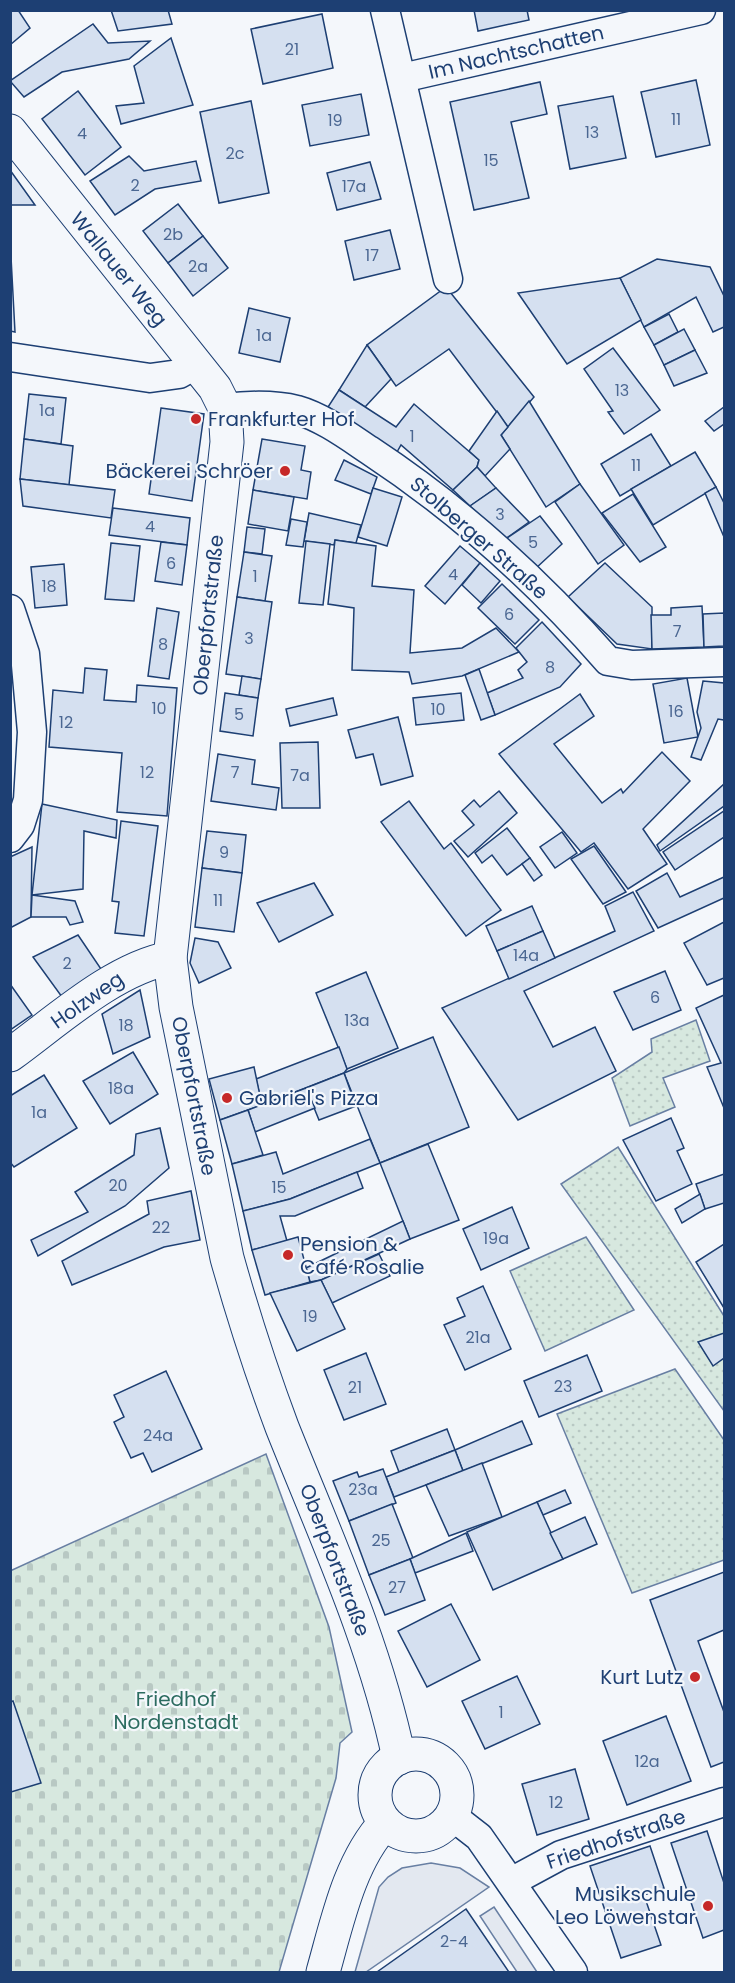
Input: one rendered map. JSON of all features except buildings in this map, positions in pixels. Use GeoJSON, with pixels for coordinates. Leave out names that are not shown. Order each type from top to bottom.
{"type":"FeatureCollection","features":[{"type":"Feature","properties":{"kind":"street","name":"Im Nachtschatten"},"geometry":{"type":"LineString","coordinates":[[385,10],[448,279]]}},
{"type":"Feature","properties":{"kind":"street","name":"Im Nachtschatten"},"geometry":{"type":"LineString","coordinates":[[402,78],[701,10]]}},
{"type":"Feature","properties":{"kind":"street","name":"Wallauer Weg"},"geometry":{"type":"LineString","coordinates":[[10,131],[221,398],[225,408]]}},
{"type":"Feature","properties":{"kind":"street"},"geometry":{"type":"LineString","coordinates":[[10,357],[150,378],[179,374],[195,365]]}},
{"type":"Feature","properties":{"kind":"street","name":"Stolberger Straße"},"geometry":{"type":"LineString","coordinates":[[225,408],[255,405],[299,411],[349,437],[424,486],[568,615],[608,661],[632,664],[724,662]]}},
{"type":"Feature","properties":{"kind":"street","name":"Oberpfortstraße"},"geometry":{"type":"LineString","coordinates":[[225,408],[227,442],[170,958],[182,1039],[229,1267],[264,1378],[365,1637],[388,1712],[399,1758]]}},
{"type":"Feature","properties":{"kind":"street"},"geometry":{"type":"LineString","coordinates":[[10,609],[25,654],[32,732],[28,800],[20,825],[10,838]]}},
{"type":"Feature","properties":{"kind":"street","name":"Holzweg"},"geometry":{"type":"LineString","coordinates":[[10,1054],[122,975],[147,963],[170,958]]}},
{"type":"Feature","properties":{"kind":"street"},"geometry":{"type":"LineString","coordinates":[[422,1754],[435,1759],[447,1768],[457,1789],[452,1816],[441,1828],[419,1837],[403,1835],[385,1823],[375,1806],[375,1787],[382,1771],[399,1758],[422,1754]]}},
{"type":"Feature","properties":{"kind":"street","name":"Friedhofstraße"},"geometry":{"type":"LineString","coordinates":[[511,1882],[561,1855],[724,1802]]}},
{"type":"Feature","properties":{"kind":"street"},"geometry":{"type":"LineString","coordinates":[[452,1816],[479,1837],[573,1972]]}},
{"type":"Feature","properties":{"kind":"street"},"geometry":{"type":"LineString","coordinates":[[323,1972],[350,1884],[370,1841],[385,1823]]}},
{"type":"Feature","properties":{"kind":"green space"},"geometry":{"type":"Polygon","coordinates":[[[696,1020],[710,1061],[663,1078],[675,1107],[630,1126],[612,1078],[652,1052],[651,1039],[696,1020]]]}},
{"type":"Feature","properties":{"kind":"green space"},"geometry":{"type":"Polygon","coordinates":[[[618,1147],[724,1316],[724,1411],[561,1184],[618,1147]]]}},
{"type":"Feature","properties":{"kind":"green space"},"geometry":{"type":"Polygon","coordinates":[[[586,1237],[634,1310],[545,1351],[510,1271],[586,1237]]]}},
{"type":"Feature","properties":{"kind":"green space"},"geometry":{"type":"Polygon","coordinates":[[[675,1369],[724,1440],[724,1560],[632,1593],[557,1414],[675,1369]]]}},
{"type":"Feature","properties":{"kind":"green space","name":"Friedhof Nordenstadt"},"geometry":{"type":"Polygon","coordinates":[[[266,1454],[329,1627],[352,1732],[340,1743],[336,1778],[279,1972],[11,1972],[10,1571],[266,1454]]]}},
{"type":"Feature","properties":{"kind":"shaded area"},"geometry":{"type":"Polygon","coordinates":[[[431,1863],[460,1868],[489,1887],[366,1972],[355,1972],[379,1887],[388,1877],[402,1868],[431,1863]]]}},
{"type":"Feature","properties":{"kind":"shaded area"},"geometry":{"type":"Polygon","coordinates":[[[494,1907],[537,1972],[517,1972],[480,1916],[494,1907]]]}},
{"type":"Feature","properties":{"kind":"place","name":"Frankfurter Hof"},"geometry":{"type":"Point","coordinates":[196,419]}},
{"type":"Feature","properties":{"kind":"place","name":"Bäckerei Schröer"},"geometry":{"type":"Point","coordinates":[285,471]}},
{"type":"Feature","properties":{"kind":"place","name":"Gabriel's Pizza"},"geometry":{"type":"Point","coordinates":[227,1098]}},
{"type":"Feature","properties":{"kind":"place","name":"Pension & Café Rosalie"},"geometry":{"type":"Point","coordinates":[288,1255]}},
{"type":"Feature","properties":{"kind":"place","name":"Kurt Lutz"},"geometry":{"type":"Point","coordinates":[695,1677]}},
{"type":"Feature","properties":{"kind":"place","name":"Musikschule Leo Löwenstar"},"geometry":{"type":"Point","coordinates":[708,1906]}}]}
